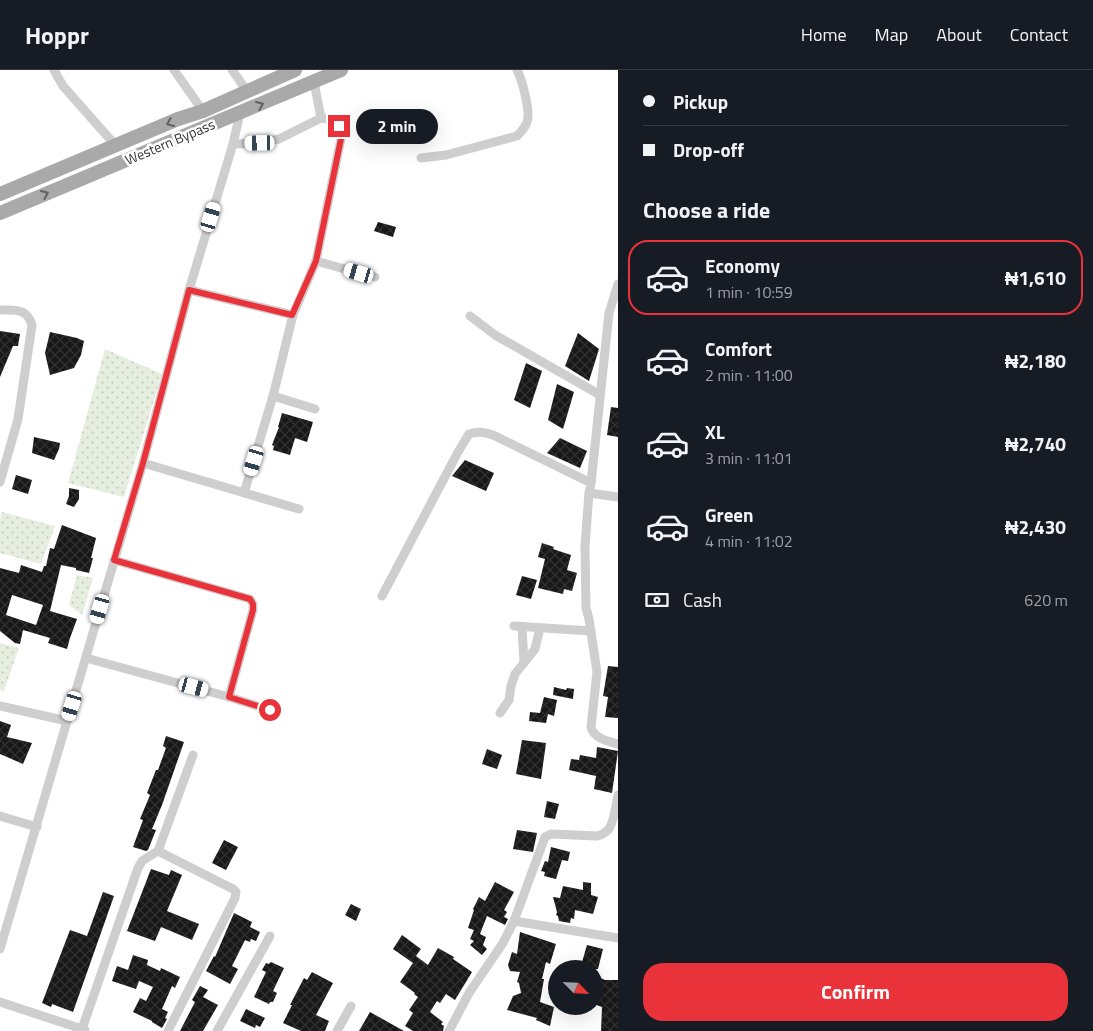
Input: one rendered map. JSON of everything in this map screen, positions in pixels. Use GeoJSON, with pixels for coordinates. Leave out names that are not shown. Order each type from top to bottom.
{"type":"FeatureCollection","features":[{"type":"Feature","properties":{"kind":"main road","name":"Western Bypass"},"geometry":{"type":"LineString","coordinates":[[0,194],[178,119],[203,111],[296,70]]}},
{"type":"Feature","properties":{"kind":"main road","name":"Western Bypass"},"geometry":{"type":"LineString","coordinates":[[0,213],[340,70]]}},
{"type":"Feature","properties":{"kind":"street"},"geometry":{"type":"LineString","coordinates":[[54,70],[63,86],[116,146]]}},
{"type":"Feature","properties":{"kind":"street"},"geometry":{"type":"LineString","coordinates":[[174,70],[203,111]]}},
{"type":"Feature","properties":{"kind":"street"},"geometry":{"type":"LineString","coordinates":[[232,70],[247,91]]}},
{"type":"Feature","properties":{"kind":"street"},"geometry":{"type":"LineString","coordinates":[[422,158],[446,155],[517,136],[528,122],[528,114],[521,78],[517,70]]}},
{"type":"Feature","properties":{"kind":"street"},"geometry":{"type":"LineString","coordinates":[[314,82],[321,118]]}},
{"type":"Feature","properties":{"kind":"street"},"geometry":{"type":"LineString","coordinates":[[0,949],[143,463],[189,290],[233,144],[240,113]]}},
{"type":"Feature","properties":{"kind":"street"},"geometry":{"type":"LineString","coordinates":[[233,144],[260,143],[279,139],[321,118],[334,122],[342,130],[316,261],[292,315],[273,396],[244,493]]}},
{"type":"Feature","properties":{"kind":"street"},"geometry":{"type":"LineString","coordinates":[[316,261],[375,277]]}},
{"type":"Feature","properties":{"kind":"street"},"geometry":{"type":"LineString","coordinates":[[618,284],[610,313],[585,546],[586,608],[596,672],[591,727],[595,736],[618,744]]}},
{"type":"Feature","properties":{"kind":"street"},"geometry":{"type":"LineString","coordinates":[[189,290],[292,315]]}},
{"type":"Feature","properties":{"kind":"street"},"geometry":{"type":"LineString","coordinates":[[0,310],[24,312],[30,318],[32,325],[18,419],[0,482]]}},
{"type":"Feature","properties":{"kind":"street"},"geometry":{"type":"LineString","coordinates":[[470,316],[494,335],[600,395]]}},
{"type":"Feature","properties":{"kind":"street"},"geometry":{"type":"LineString","coordinates":[[273,396],[315,409]]}},
{"type":"Feature","properties":{"kind":"street"},"geometry":{"type":"LineString","coordinates":[[382,596],[469,434],[477,431],[486,432],[590,488],[618,497]]}},
{"type":"Feature","properties":{"kind":"street"},"geometry":{"type":"LineString","coordinates":[[143,463],[299,509]]}},
{"type":"Feature","properties":{"kind":"street"},"geometry":{"type":"LineString","coordinates":[[114,560],[250,599],[253,604],[253,610],[229,697]]}},
{"type":"Feature","properties":{"kind":"street"},"geometry":{"type":"LineString","coordinates":[[524,663],[518,626],[590,631]]}},
{"type":"Feature","properties":{"kind":"street"},"geometry":{"type":"LineString","coordinates":[[500,713],[509,700],[511,686],[516,674],[535,649],[540,628]]}},
{"type":"Feature","properties":{"kind":"street"},"geometry":{"type":"LineString","coordinates":[[86,658],[270,710]]}},
{"type":"Feature","properties":{"kind":"street"},"geometry":{"type":"LineString","coordinates":[[0,706],[67,721]]}},
{"type":"Feature","properties":{"kind":"street"},"geometry":{"type":"LineString","coordinates":[[0,1002],[84,1030],[138,868],[142,861],[158,850],[193,755]]}},
{"type":"Feature","properties":{"kind":"street"},"geometry":{"type":"LineString","coordinates":[[449,1031],[469,993],[514,921],[545,837],[551,834],[597,836],[603,834],[611,824],[618,795]]}},
{"type":"Feature","properties":{"kind":"street"},"geometry":{"type":"LineString","coordinates":[[0,816],[37,827]]}},
{"type":"Feature","properties":{"kind":"street"},"geometry":{"type":"LineString","coordinates":[[158,850],[236,892],[235,898],[168,1031]]}},
{"type":"Feature","properties":{"kind":"street"},"geometry":{"type":"LineString","coordinates":[[514,921],[618,938]]}},
{"type":"Feature","properties":{"kind":"street"},"geometry":{"type":"LineString","coordinates":[[217,1031],[270,936]]}},
{"type":"Feature","properties":{"kind":"street"},"geometry":{"type":"LineString","coordinates":[[338,1031],[351,1006]]}},
{"type":"Feature","properties":{"kind":"green space"},"geometry":{"type":"Polygon","coordinates":[[[105,349],[162,374],[124,497],[68,483],[105,349]]]}},
{"type":"Feature","properties":{"kind":"green space"},"geometry":{"type":"Polygon","coordinates":[[[2,512],[55,526],[41,564],[0,553],[0,520],[2,512]]]}},
{"type":"Feature","properties":{"kind":"green space"},"geometry":{"type":"Polygon","coordinates":[[[77,575],[93,578],[82,615],[69,605],[77,575]]]}},
{"type":"Feature","properties":{"kind":"green space"},"geometry":{"type":"Polygon","coordinates":[[[0,643],[19,648],[4,691],[0,690],[0,643]]]}},
{"type":"Feature","properties":{"kind":"building"},"geometry":{"type":"Polygon","coordinates":[[[378,222],[396,227],[393,237],[374,231],[378,222]]]}},
{"type":"Feature","properties":{"kind":"building"},"geometry":{"type":"Polygon","coordinates":[[[0,331],[20,334],[18,346],[13,346],[0,377],[0,331]]]}},
{"type":"Feature","properties":{"kind":"building"},"geometry":{"type":"Polygon","coordinates":[[[50,332],[84,341],[81,355],[74,368],[50,375],[45,353],[50,332]]]}},
{"type":"Feature","properties":{"kind":"building"},"geometry":{"type":"Polygon","coordinates":[[[578,333],[599,349],[589,381],[565,366],[578,333]]]}},
{"type":"Feature","properties":{"kind":"building"},"geometry":{"type":"Polygon","coordinates":[[[526,363],[542,371],[530,408],[514,400],[526,363]]]}},
{"type":"Feature","properties":{"kind":"building"},"geometry":{"type":"Polygon","coordinates":[[[557,384],[574,392],[563,429],[548,420],[557,384]]]}},
{"type":"Feature","properties":{"kind":"building"},"geometry":{"type":"Polygon","coordinates":[[[611,407],[618,408],[618,437],[607,435],[611,407]]]}},
{"type":"Feature","properties":{"kind":"building"},"geometry":{"type":"Polygon","coordinates":[[[282,413],[313,422],[307,442],[295,438],[290,455],[273,450],[274,446],[272,445],[282,413]]]}},
{"type":"Feature","properties":{"kind":"building"},"geometry":{"type":"Polygon","coordinates":[[[34,437],[60,443],[54,460],[32,453],[34,437]]]}},
{"type":"Feature","properties":{"kind":"building"},"geometry":{"type":"Polygon","coordinates":[[[560,438],[587,451],[580,468],[547,453],[560,438]]]}},
{"type":"Feature","properties":{"kind":"building"},"geometry":{"type":"Polygon","coordinates":[[[465,460],[494,473],[486,491],[452,476],[465,460]]]}},
{"type":"Feature","properties":{"kind":"building"},"geometry":{"type":"Polygon","coordinates":[[[16,475],[32,480],[28,494],[12,489],[16,475]]]}},
{"type":"Feature","properties":{"kind":"building"},"geometry":{"type":"Polygon","coordinates":[[[69,488],[79,490],[79,499],[74,507],[66,504],[69,488]]]}},
{"type":"Feature","properties":{"kind":"building"},"geometry":{"type":"Polygon","coordinates":[[[62,525],[96,538],[89,573],[61,565],[50,611],[77,619],[67,649],[48,643],[50,638],[23,630],[20,644],[15,643],[0,631],[0,568],[19,573],[21,565],[42,572],[44,566],[46,566],[50,548],[54,549],[62,525]],[[12,595],[6,615],[36,625],[43,605],[12,595]]]}},
{"type":"Feature","properties":{"kind":"building"},"geometry":{"type":"Polygon","coordinates":[[[542,543],[571,555],[567,570],[577,573],[572,591],[564,589],[563,594],[538,588],[545,559],[538,557],[542,543]]]}},
{"type":"Feature","properties":{"kind":"building"},"geometry":{"type":"Polygon","coordinates":[[[522,576],[537,580],[531,599],[516,595],[522,576]]]}},
{"type":"Feature","properties":{"kind":"building"},"geometry":{"type":"Polygon","coordinates":[[[608,666],[618,667],[618,718],[605,717],[608,697],[603,696],[608,666]]]}},
{"type":"Feature","properties":{"kind":"building"},"geometry":{"type":"Polygon","coordinates":[[[554,687],[566,690],[567,688],[574,689],[573,699],[553,695],[554,687]]]}},
{"type":"Feature","properties":{"kind":"building"},"geometry":{"type":"Polygon","coordinates":[[[544,697],[557,700],[554,716],[548,714],[546,723],[529,721],[530,712],[540,713],[544,697]]]}},
{"type":"Feature","properties":{"kind":"building"},"geometry":{"type":"Polygon","coordinates":[[[0,721],[11,725],[7,737],[32,743],[23,764],[0,754],[0,721]]]}},
{"type":"Feature","properties":{"kind":"building"},"geometry":{"type":"Polygon","coordinates":[[[166,736],[184,742],[152,829],[156,830],[146,851],[133,847],[143,820],[140,819],[150,795],[147,793],[166,748],[163,746],[166,736]]]}},
{"type":"Feature","properties":{"kind":"building"},"geometry":{"type":"Polygon","coordinates":[[[522,740],[546,743],[541,779],[516,774],[522,740]]]}},
{"type":"Feature","properties":{"kind":"building"},"geometry":{"type":"Polygon","coordinates":[[[597,747],[618,751],[612,793],[594,789],[596,776],[569,770],[571,759],[579,760],[580,755],[596,758],[597,747]]]}},
{"type":"Feature","properties":{"kind":"building"},"geometry":{"type":"Polygon","coordinates":[[[487,749],[502,755],[497,769],[482,764],[487,749]]]}},
{"type":"Feature","properties":{"kind":"building"},"geometry":{"type":"Polygon","coordinates":[[[547,801],[559,804],[555,819],[544,817],[547,801]]]}},
{"type":"Feature","properties":{"kind":"building"},"geometry":{"type":"Polygon","coordinates":[[[517,830],[537,833],[533,852],[513,849],[517,830]]]}},
{"type":"Feature","properties":{"kind":"building"},"geometry":{"type":"Polygon","coordinates":[[[224,840],[238,847],[226,870],[212,863],[224,840]]]}},
{"type":"Feature","properties":{"kind":"building"},"geometry":{"type":"Polygon","coordinates":[[[551,847],[570,852],[568,861],[562,860],[556,879],[544,876],[545,872],[541,871],[545,861],[548,862],[551,847]]]}},
{"type":"Feature","properties":{"kind":"building"},"geometry":{"type":"Polygon","coordinates":[[[151,869],[169,875],[171,870],[182,875],[167,911],[199,924],[192,940],[161,927],[155,941],[127,931],[151,869]]]}},
{"type":"Feature","properties":{"kind":"building"},"geometry":{"type":"Polygon","coordinates":[[[495,882],[514,892],[504,910],[507,912],[504,917],[508,919],[505,925],[487,916],[480,934],[486,937],[483,945],[487,949],[482,955],[470,945],[474,941],[470,939],[474,930],[468,928],[473,909],[479,897],[485,901],[495,882]]]}},
{"type":"Feature","properties":{"kind":"building"},"geometry":{"type":"Polygon","coordinates":[[[583,882],[591,883],[591,895],[598,897],[593,914],[575,910],[574,919],[571,918],[570,923],[559,921],[553,897],[560,898],[563,886],[583,890],[583,882]]]}},
{"type":"Feature","properties":{"kind":"building"},"geometry":{"type":"Polygon","coordinates":[[[103,892],[114,896],[73,1012],[52,1004],[51,1007],[42,1003],[70,930],[87,936],[103,892]]]}},
{"type":"Feature","properties":{"kind":"building"},"geometry":{"type":"Polygon","coordinates":[[[351,904],[361,909],[356,921],[345,915],[351,904]]]}},
{"type":"Feature","properties":{"kind":"building"},"geometry":{"type":"Polygon","coordinates":[[[234,913],[252,922],[250,927],[260,932],[256,941],[251,939],[250,942],[245,940],[232,966],[238,969],[230,984],[206,971],[215,957],[234,913]]]}},
{"type":"Feature","properties":{"kind":"building"},"geometry":{"type":"Polygon","coordinates":[[[520,932],[556,944],[551,960],[548,960],[548,963],[546,962],[540,1002],[548,1005],[548,1015],[552,1015],[550,1026],[536,1020],[537,1018],[507,1010],[513,996],[521,993],[519,983],[517,982],[520,972],[510,971],[508,965],[512,952],[517,954],[520,932]]]}},
{"type":"Feature","properties":{"kind":"building"},"geometry":{"type":"Polygon","coordinates":[[[402,935],[421,949],[416,956],[428,965],[438,948],[454,957],[453,959],[472,972],[455,1000],[446,994],[440,1003],[437,1001],[430,1012],[443,1022],[441,1024],[444,1026],[443,1031],[413,1031],[405,1026],[413,1013],[409,1010],[418,997],[400,982],[413,963],[393,949],[402,935]]]}},
{"type":"Feature","properties":{"kind":"building"},"geometry":{"type":"Polygon","coordinates":[[[587,945],[603,949],[600,960],[583,960],[587,945]]]}},
{"type":"Feature","properties":{"kind":"building"},"geometry":{"type":"Polygon","coordinates":[[[133,955],[148,960],[147,965],[160,971],[161,968],[180,977],[175,988],[172,986],[162,1009],[168,1012],[165,1018],[167,1019],[162,1028],[133,1012],[140,998],[146,1001],[153,987],[139,981],[136,989],[112,981],[117,966],[128,970],[133,955]]]}},
{"type":"Feature","properties":{"kind":"building"},"geometry":{"type":"Polygon","coordinates":[[[271,962],[284,968],[273,991],[277,993],[273,1002],[269,1004],[254,997],[266,972],[262,970],[266,963],[269,964],[271,962]]]}},
{"type":"Feature","properties":{"kind":"building"},"geometry":{"type":"Polygon","coordinates":[[[312,972],[333,983],[316,1015],[329,1021],[325,1031],[301,1031],[283,1023],[304,978],[307,980],[312,972]]]}},
{"type":"Feature","properties":{"kind":"building"},"geometry":{"type":"Polygon","coordinates":[[[603,979],[618,980],[618,1031],[601,1031],[603,979]]]}},
{"type":"Feature","properties":{"kind":"building"},"geometry":{"type":"Polygon","coordinates":[[[200,986],[208,990],[203,997],[218,1005],[203,1031],[180,1031],[195,1002],[192,1000],[200,986]]]}},
{"type":"Feature","properties":{"kind":"building"},"geometry":{"type":"Polygon","coordinates":[[[246,1009],[265,1018],[260,1027],[256,1025],[255,1028],[240,1021],[246,1009]]]}},
{"type":"Feature","properties":{"kind":"building"},"geometry":{"type":"Polygon","coordinates":[[[370,1012],[404,1031],[359,1031],[370,1012]]]}},
{"type":"Feature","properties":{"kind":"route"},"geometry":{"type":"LineString","coordinates":[[270,710],[229,697],[253,610],[253,604],[250,599],[114,560],[143,463],[189,290],[292,315],[316,261],[342,134],[339,126]]}}]}
